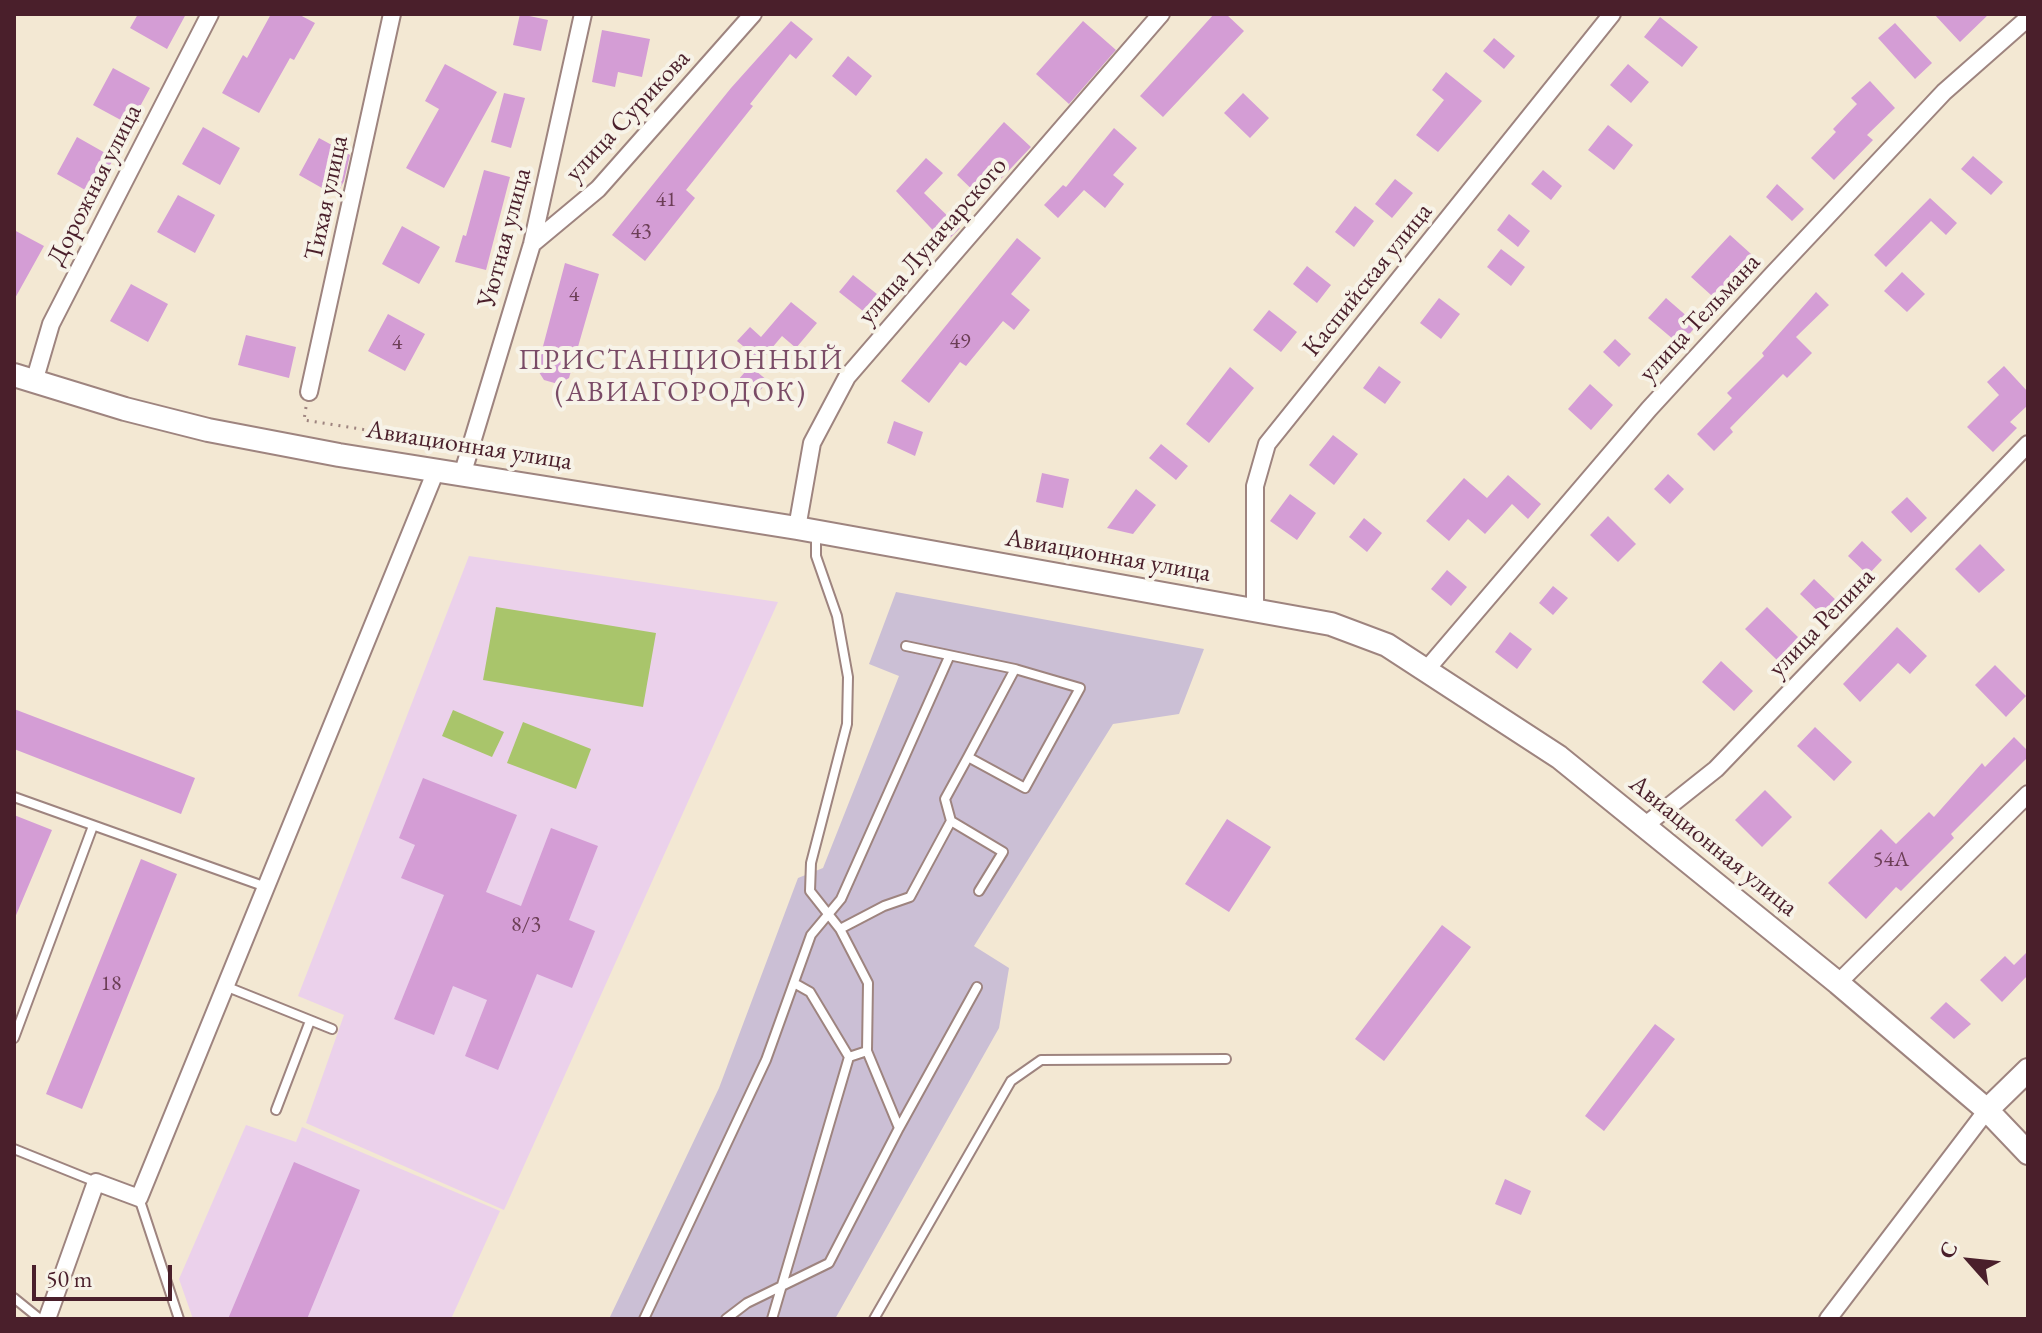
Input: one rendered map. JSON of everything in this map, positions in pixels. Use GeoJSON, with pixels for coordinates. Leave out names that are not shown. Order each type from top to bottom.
{"type":"FeatureCollection","features":[{"type":"Feature","properties":{"kind":"street","name":"Дорожная улица"},"geometry":{"type":"LineString","coordinates":[[24,378],[210,14]]}},
{"type":"Feature","properties":{"kind":"street","name":"Тихая улица"},"geometry":{"type":"LineString","coordinates":[[309,392],[392,14]]}},
{"type":"Feature","properties":{"kind":"street","name":"Уютная улица"},"geometry":{"type":"LineString","coordinates":[[463,472],[532,244],[583,14]]}},
{"type":"Feature","properties":{"kind":"street","name":"улица Сурикова"},"geometry":{"type":"LineString","coordinates":[[532,244],[598,189],[753,14]]}},
{"type":"Feature","properties":{"kind":"street","name":"улица Луначарского"},"geometry":{"type":"LineString","coordinates":[[806,530],[812,443],[847,377],[1161,14]]}},
{"type":"Feature","properties":{"kind":"street","name":"Каспийская улица"},"geometry":{"type":"LineString","coordinates":[[1255,611],[1255,486],[1267,444],[1612,14]]}},
{"type":"Feature","properties":{"kind":"street","name":"улица Тельмана"},"geometry":{"type":"LineString","coordinates":[[1427,669],[1649,409],[1763,285],[1944,92],[2028,18]]}},
{"type":"Feature","properties":{"kind":"street","name":"Авиационная улица"},"geometry":{"type":"LineString","coordinates":[[24,378],[208,430],[339,455],[463,472],[806,530],[1331,624],[1387,645],[1559,757],[1838,983],[1987,1110],[2028,1153]]}},
{"type":"Feature","properties":{"kind":"street","name":"улица Репина"},"geometry":{"type":"LineString","coordinates":[[1643,827],[1716,769],[2028,444]]}},
{"type":"Feature","properties":{"kind":"street"},"geometry":{"type":"LineString","coordinates":[[47,1319],[96,1182],[139,1198],[437,468]]}},
{"type":"Feature","properties":{"kind":"street"},"geometry":{"type":"LineString","coordinates":[[1838,983],[2028,794]]}},
{"type":"Feature","properties":{"kind":"street"},"geometry":{"type":"LineString","coordinates":[[1828,1319],[1987,1110],[2028,1070]]}},
{"type":"Feature","properties":{"kind":"lane"},"geometry":{"type":"LineString","coordinates":[[806,530],[837,616],[848,677],[847,724],[811,863],[810,891],[840,929],[868,983],[867,1051],[899,1128]]}},
{"type":"Feature","properties":{"kind":"lane"},"geometry":{"type":"LineString","coordinates":[[906,646],[1015,669],[1080,688],[1025,788],[968,757]]}},
{"type":"Feature","properties":{"kind":"lane"},"geometry":{"type":"LineString","coordinates":[[644,1319],[766,1060],[811,935],[841,899],[949,657]]}},
{"type":"Feature","properties":{"kind":"lane"},"geometry":{"type":"LineString","coordinates":[[840,929],[884,906],[910,897],[951,821],[945,799],[1015,669]]}},
{"type":"Feature","properties":{"kind":"lane"},"geometry":{"type":"LineString","coordinates":[[14,797],[266,887]]}},
{"type":"Feature","properties":{"kind":"lane"},"geometry":{"type":"LineString","coordinates":[[951,821],[1003,852],[979,891]]}},
{"type":"Feature","properties":{"kind":"lane"},"geometry":{"type":"LineString","coordinates":[[14,1038],[93,826]]}},
{"type":"Feature","properties":{"kind":"lane"},"geometry":{"type":"LineString","coordinates":[[772,1319],[849,1057],[810,992],[794,983]]}},
{"type":"Feature","properties":{"kind":"lane"},"geometry":{"type":"LineString","coordinates":[[225,986],[332,1029]]}},
{"type":"Feature","properties":{"kind":"lane"},"geometry":{"type":"LineString","coordinates":[[726,1319],[829,1263],[977,987]]}},
{"type":"Feature","properties":{"kind":"lane"},"geometry":{"type":"LineString","coordinates":[[276,1110],[310,1021]]}},
{"type":"Feature","properties":{"kind":"lane"},"geometry":{"type":"LineString","coordinates":[[849,1057],[867,1051]]}},
{"type":"Feature","properties":{"kind":"lane"},"geometry":{"type":"LineString","coordinates":[[874,1319],[1011,1081],[1041,1060],[1226,1059]]}},
{"type":"Feature","properties":{"kind":"lane"},"geometry":{"type":"LineString","coordinates":[[14,1149],[96,1182]]}},
{"type":"Feature","properties":{"kind":"lane"},"geometry":{"type":"LineString","coordinates":[[139,1198],[179,1319]]}},
{"type":"Feature","properties":{"kind":"lane"},"geometry":{"type":"LineString","coordinates":[[14,1298],[40,1319]]}},
{"type":"Feature","properties":{"kind":"path"},"geometry":{"type":"LineString","coordinates":[[309,392],[304,420],[471,447]]}},
{"type":"Feature","properties":{"kind":"shaded area"},"geometry":{"type":"Polygon","coordinates":[[[469,556],[778,602],[504,1210],[306,1123],[344,1015],[298,996],[469,556]]]}},
{"type":"Feature","properties":{"kind":"shaded area"},"geometry":{"type":"Polygon","coordinates":[[[896,592],[1204,649],[1179,714],[1113,724],[974,946],[1009,968],[999,1028],[835,1319],[609,1319],[719,1088],[798,878],[823,868],[899,676],[869,664],[896,592]]]}},
{"type":"Feature","properties":{"kind":"shaded area"},"geometry":{"type":"Polygon","coordinates":[[[246,1125],[296,1142],[302,1127],[500,1211],[451,1319],[193,1319],[179,1279],[246,1125]]]}},
{"type":"Feature","properties":{"kind":"green space"},"geometry":{"type":"Polygon","coordinates":[[[496,607],[656,633],[643,707],[483,680],[496,607]]]}},
{"type":"Feature","properties":{"kind":"green space"},"geometry":{"type":"Polygon","coordinates":[[[453,710],[504,732],[492,757],[442,736],[453,710]]]}},
{"type":"Feature","properties":{"kind":"green space"},"geometry":{"type":"Polygon","coordinates":[[[523,722],[591,749],[576,789],[507,763],[523,722]]]}},
{"type":"Feature","properties":{"kind":"building"},"geometry":{"type":"Polygon","coordinates":[[[138,14],[186,14],[167,49],[130,28],[138,14]]]}},
{"type":"Feature","properties":{"kind":"building"},"geometry":{"type":"Polygon","coordinates":[[[271,14],[298,14],[315,23],[294,60],[290,58],[259,113],[222,93],[243,55],[247,58],[271,14]]]}},
{"type":"Feature","properties":{"kind":"building"},"geometry":{"type":"Polygon","coordinates":[[[520,14],[548,20],[541,51],[513,45],[520,14]]]}},
{"type":"Feature","properties":{"kind":"building"},"geometry":{"type":"Polygon","coordinates":[[[1214,14],[1226,14],[1244,31],[1163,117],[1140,96],[1214,14]]]}},
{"type":"Feature","properties":{"kind":"building"},"geometry":{"type":"Polygon","coordinates":[[[1934,14],[1989,14],[1960,42],[1934,14]]]}},
{"type":"Feature","properties":{"kind":"building"},"geometry":{"type":"Polygon","coordinates":[[[1660,17],[1698,47],[1682,67],[1644,37],[1660,17]]]}},
{"type":"Feature","properties":{"kind":"building"},"geometry":{"type":"Polygon","coordinates":[[[791,21],[813,39],[796,59],[790,54],[750,104],[753,106],[686,190],[695,198],[645,261],[612,235],[731,88],[791,21]]]}},
{"type":"Feature","properties":{"kind":"building"},"geometry":{"type":"Polygon","coordinates":[[[1083,21],[1116,50],[1069,104],[1036,74],[1083,21]]]}},
{"type":"Feature","properties":{"kind":"building"},"geometry":{"type":"Polygon","coordinates":[[[1895,23],[1932,63],[1915,79],[1878,38],[1895,23]]]}},
{"type":"Feature","properties":{"kind":"building"},"geometry":{"type":"Polygon","coordinates":[[[602,30],[650,39],[642,77],[618,72],[615,87],[592,82],[602,30]]]}},
{"type":"Feature","properties":{"kind":"building"},"geometry":{"type":"Polygon","coordinates":[[[1494,38],[1515,56],[1504,69],[1483,51],[1494,38]]]}},
{"type":"Feature","properties":{"kind":"building"},"geometry":{"type":"Polygon","coordinates":[[[848,56],[872,76],[856,96],[832,76],[848,56]]]}},
{"type":"Feature","properties":{"kind":"building"},"geometry":{"type":"Polygon","coordinates":[[[445,64],[497,92],[444,188],[406,168],[439,109],[425,101],[445,64]]]}},
{"type":"Feature","properties":{"kind":"building"},"geometry":{"type":"Polygon","coordinates":[[[1628,64],[1649,82],[1631,103],[1610,85],[1628,64]]]}},
{"type":"Feature","properties":{"kind":"building"},"geometry":{"type":"Polygon","coordinates":[[[113,68],[150,88],[130,125],[93,105],[113,68]]]}},
{"type":"Feature","properties":{"kind":"building"},"geometry":{"type":"Polygon","coordinates":[[[1446,72],[1482,101],[1438,152],[1416,135],[1444,100],[1432,90],[1446,72]]]}},
{"type":"Feature","properties":{"kind":"building"},"geometry":{"type":"Polygon","coordinates":[[[1870,81],[1895,108],[1867,135],[1873,140],[1834,180],[1811,158],[1857,104],[1851,98],[1870,81]]]}},
{"type":"Feature","properties":{"kind":"building"},"geometry":{"type":"Polygon","coordinates":[[[504,93],[525,98],[511,148],[491,142],[504,93]]]}},
{"type":"Feature","properties":{"kind":"building"},"geometry":{"type":"Polygon","coordinates":[[[1243,93],[1269,118],[1250,138],[1224,113],[1243,93]]]}},
{"type":"Feature","properties":{"kind":"building"},"geometry":{"type":"Polygon","coordinates":[[[1004,122],[1031,147],[982,199],[957,175],[1004,122]]]}},
{"type":"Feature","properties":{"kind":"building"},"geometry":{"type":"Polygon","coordinates":[[[1608,125],[1633,145],[1614,170],[1588,150],[1608,125]]]}},
{"type":"Feature","properties":{"kind":"building"},"geometry":{"type":"Polygon","coordinates":[[[203,127],[240,148],[220,185],[182,164],[203,127]]]}},
{"type":"Feature","properties":{"kind":"building"},"geometry":{"type":"Polygon","coordinates":[[[1114,128],[1137,148],[1113,175],[1124,184],[1105,208],[1084,190],[1058,218],[1044,205],[1063,185],[1066,187],[1114,128]]]}},
{"type":"Feature","properties":{"kind":"building"},"geometry":{"type":"Polygon","coordinates":[[[77,137],[114,158],[94,195],[57,174],[77,137]]]}},
{"type":"Feature","properties":{"kind":"building"},"geometry":{"type":"Polygon","coordinates":[[[319,138],[350,155],[344,181],[336,196],[299,175],[319,138]]]}},
{"type":"Feature","properties":{"kind":"building"},"geometry":{"type":"Polygon","coordinates":[[[1973,156],[2003,182],[1991,195],[1961,169],[1973,156]]]}},
{"type":"Feature","properties":{"kind":"building"},"geometry":{"type":"Polygon","coordinates":[[[926,158],[943,173],[924,193],[960,228],[945,243],[896,191],[926,158]]]}},
{"type":"Feature","properties":{"kind":"building"},"geometry":{"type":"Polygon","coordinates":[[[484,170],[510,177],[486,270],[455,262],[463,235],[466,236],[484,170]]]}},
{"type":"Feature","properties":{"kind":"building"},"geometry":{"type":"Polygon","coordinates":[[[1543,170],[1562,186],[1551,200],[1531,184],[1543,170]]]}},
{"type":"Feature","properties":{"kind":"building"},"geometry":{"type":"Polygon","coordinates":[[[1395,179],[1413,193],[1392,218],[1375,204],[1395,179]]]}},
{"type":"Feature","properties":{"kind":"building"},"geometry":{"type":"Polygon","coordinates":[[[1777,184],[1804,209],[1792,221],[1766,197],[1777,184]]]}},
{"type":"Feature","properties":{"kind":"building"},"geometry":{"type":"Polygon","coordinates":[[[178,195],[215,215],[195,253],[157,232],[178,195]]]}},
{"type":"Feature","properties":{"kind":"building"},"geometry":{"type":"Polygon","coordinates":[[[1930,198],[1957,223],[1946,235],[1931,221],[1886,267],[1874,255],[1930,198]]]}},
{"type":"Feature","properties":{"kind":"building"},"geometry":{"type":"Polygon","coordinates":[[[1355,206],[1374,221],[1354,247],[1335,232],[1355,206]]]}},
{"type":"Feature","properties":{"kind":"building"},"geometry":{"type":"Polygon","coordinates":[[[1509,214],[1530,231],[1518,247],[1497,230],[1509,214]]]}},
{"type":"Feature","properties":{"kind":"building"},"geometry":{"type":"Polygon","coordinates":[[[402,226],[440,247],[419,284],[382,264],[402,226]]]}},
{"type":"Feature","properties":{"kind":"building"},"geometry":{"type":"Polygon","coordinates":[[[14,230],[44,246],[14,300],[14,230]]]}},
{"type":"Feature","properties":{"kind":"building"},"geometry":{"type":"Polygon","coordinates":[[[1730,235],[1761,263],[1721,304],[1691,277],[1730,235]]]}},
{"type":"Feature","properties":{"kind":"building"},"geometry":{"type":"Polygon","coordinates":[[[1017,238],[1041,258],[1011,294],[1030,310],[1014,330],[1003,321],[966,366],[960,362],[929,403],[901,381],[1017,238]]]}},
{"type":"Feature","properties":{"kind":"building"},"geometry":{"type":"Polygon","coordinates":[[[1501,249],[1525,267],[1511,286],[1487,267],[1501,249]]]}},
{"type":"Feature","properties":{"kind":"building"},"geometry":{"type":"Polygon","coordinates":[[[565,263],[599,274],[569,378],[558,384],[544,380],[537,369],[565,263]]]}},
{"type":"Feature","properties":{"kind":"building"},"geometry":{"type":"Polygon","coordinates":[[[1307,266],[1331,285],[1317,303],[1293,284],[1307,266]]]}},
{"type":"Feature","properties":{"kind":"building"},"geometry":{"type":"Polygon","coordinates":[[[1902,272],[1925,294],[1907,312],[1884,291],[1902,272]]]}},
{"type":"Feature","properties":{"kind":"building"},"geometry":{"type":"Polygon","coordinates":[[[853,275],[882,298],[868,315],[839,292],[853,275]]]}},
{"type":"Feature","properties":{"kind":"building"},"geometry":{"type":"Polygon","coordinates":[[[131,284],[168,304],[148,342],[110,321],[131,284]]]}},
{"type":"Feature","properties":{"kind":"building"},"geometry":{"type":"Polygon","coordinates":[[[1816,292],[1829,305],[1796,337],[1812,353],[1787,378],[1783,374],[1730,428],[1733,432],[1714,451],[1697,434],[1732,398],[1727,393],[1764,356],[1762,353],[1816,292]]]}},
{"type":"Feature","properties":{"kind":"building"},"geometry":{"type":"Polygon","coordinates":[[[1439,298],[1460,314],[1441,339],[1420,323],[1439,298]]]}},
{"type":"Feature","properties":{"kind":"building"},"geometry":{"type":"Polygon","coordinates":[[[1666,298],[1697,325],[1680,345],[1648,318],[1666,298]]]}},
{"type":"Feature","properties":{"kind":"building"},"geometry":{"type":"Polygon","coordinates":[[[791,302],[817,323],[796,348],[782,336],[761,361],[737,341],[750,327],[761,337],[791,302]]]}},
{"type":"Feature","properties":{"kind":"building"},"geometry":{"type":"Polygon","coordinates":[[[1269,310],[1297,332],[1281,352],[1253,330],[1269,310]]]}},
{"type":"Feature","properties":{"kind":"building"},"geometry":{"type":"Polygon","coordinates":[[[388,314],[425,334],[405,371],[368,351],[388,314]]]}},
{"type":"Feature","properties":{"kind":"building"},"geometry":{"type":"Polygon","coordinates":[[[246,335],[296,347],[289,378],[238,365],[246,335]]]}},
{"type":"Feature","properties":{"kind":"building"},"geometry":{"type":"Polygon","coordinates":[[[1615,339],[1631,354],[1619,367],[1603,352],[1615,339]]]}},
{"type":"Feature","properties":{"kind":"building"},"geometry":{"type":"Polygon","coordinates":[[[750,366],[768,381],[751,401],[733,386],[750,366]]]}},
{"type":"Feature","properties":{"kind":"building"},"geometry":{"type":"Polygon","coordinates":[[[1379,366],[1401,382],[1385,404],[1363,388],[1379,366]]]}},
{"type":"Feature","properties":{"kind":"building"},"geometry":{"type":"Polygon","coordinates":[[[2004,366],[2028,392],[2028,405],[2010,422],[2017,428],[1993,452],[1967,427],[1999,395],[1987,382],[2004,366]]]}},
{"type":"Feature","properties":{"kind":"building"},"geometry":{"type":"Polygon","coordinates":[[[1230,367],[1254,388],[1209,443],[1186,424],[1230,367]]]}},
{"type":"Feature","properties":{"kind":"building"},"geometry":{"type":"Polygon","coordinates":[[[1590,384],[1613,405],[1591,430],[1568,409],[1590,384]]]}},
{"type":"Feature","properties":{"kind":"building"},"geometry":{"type":"Polygon","coordinates":[[[894,421],[923,432],[915,456],[887,443],[894,421]]]}},
{"type":"Feature","properties":{"kind":"building"},"geometry":{"type":"Polygon","coordinates":[[[1333,435],[1358,454],[1334,485],[1309,465],[1333,435]]]}},
{"type":"Feature","properties":{"kind":"building"},"geometry":{"type":"Polygon","coordinates":[[[1161,444],[1188,466],[1176,480],[1149,458],[1161,444]]]}},
{"type":"Feature","properties":{"kind":"building"},"geometry":{"type":"Polygon","coordinates":[[[1042,473],[1069,479],[1063,508],[1036,502],[1042,473]]]}},
{"type":"Feature","properties":{"kind":"building"},"geometry":{"type":"Polygon","coordinates":[[[1668,474],[1684,489],[1670,504],[1654,489],[1668,474]]]}},
{"type":"Feature","properties":{"kind":"building"},"geometry":{"type":"Polygon","coordinates":[[[1508,475],[1541,504],[1528,519],[1512,504],[1485,534],[1468,519],[1449,541],[1426,521],[1464,478],[1487,498],[1508,475]]]}},
{"type":"Feature","properties":{"kind":"building"},"geometry":{"type":"Polygon","coordinates":[[[1136,489],[1156,505],[1133,534],[1107,528],[1136,489]]]}},
{"type":"Feature","properties":{"kind":"building"},"geometry":{"type":"Polygon","coordinates":[[[1290,494],[1316,513],[1297,540],[1270,521],[1290,494]]]}},
{"type":"Feature","properties":{"kind":"building"},"geometry":{"type":"Polygon","coordinates":[[[1907,497],[1927,518],[1911,533],[1891,512],[1907,497]]]}},
{"type":"Feature","properties":{"kind":"building"},"geometry":{"type":"Polygon","coordinates":[[[1608,516],[1636,544],[1618,562],[1590,535],[1608,516]]]}},
{"type":"Feature","properties":{"kind":"building"},"geometry":{"type":"Polygon","coordinates":[[[1364,518],[1382,533],[1367,552],[1349,537],[1364,518]]]}},
{"type":"Feature","properties":{"kind":"building"},"geometry":{"type":"Polygon","coordinates":[[[1862,541],[1882,560],[1868,575],[1848,556],[1862,541]]]}},
{"type":"Feature","properties":{"kind":"building"},"geometry":{"type":"Polygon","coordinates":[[[1980,544],[2005,570],[1979,593],[1955,569],[1980,544]]]}},
{"type":"Feature","properties":{"kind":"building"},"geometry":{"type":"Polygon","coordinates":[[[1447,570],[1467,587],[1451,606],[1431,589],[1447,570]]]}},
{"type":"Feature","properties":{"kind":"building"},"geometry":{"type":"Polygon","coordinates":[[[1814,579],[1841,605],[1827,620],[1800,594],[1814,579]]]}},
{"type":"Feature","properties":{"kind":"building"},"geometry":{"type":"Polygon","coordinates":[[[1553,586],[1568,598],[1553,615],[1539,603],[1553,586]]]}},
{"type":"Feature","properties":{"kind":"building"},"geometry":{"type":"Polygon","coordinates":[[[1767,607],[1800,639],[1779,662],[1745,629],[1767,607]]]}},
{"type":"Feature","properties":{"kind":"building"},"geometry":{"type":"Polygon","coordinates":[[[1897,627],[1927,656],[1910,674],[1898,663],[1860,702],[1843,684],[1897,627]]]}},
{"type":"Feature","properties":{"kind":"building"},"geometry":{"type":"Polygon","coordinates":[[[1510,632],[1532,649],[1517,669],[1495,652],[1510,632]]]}},
{"type":"Feature","properties":{"kind":"building"},"geometry":{"type":"Polygon","coordinates":[[[1721,661],[1753,691],[1734,711],[1702,682],[1721,661]]]}},
{"type":"Feature","properties":{"kind":"building"},"geometry":{"type":"Polygon","coordinates":[[[1995,665],[2026,696],[2006,717],[1975,685],[1995,665]]]}},
{"type":"Feature","properties":{"kind":"building"},"geometry":{"type":"Polygon","coordinates":[[[14,709],[195,778],[181,814],[14,749],[14,709]]]}},
{"type":"Feature","properties":{"kind":"building"},"geometry":{"type":"Polygon","coordinates":[[[1815,727],[1852,762],[1834,781],[1797,746],[1815,727]]]}},
{"type":"Feature","properties":{"kind":"building"},"geometry":{"type":"Polygon","coordinates":[[[2014,737],[2028,751],[2028,757],[1951,834],[1954,838],[1901,891],[1896,887],[1866,919],[1828,883],[1881,829],[1896,844],[1929,812],[1934,817],[1982,763],[1985,767],[2014,737]]]}},
{"type":"Feature","properties":{"kind":"building"},"geometry":{"type":"Polygon","coordinates":[[[423,778],[517,815],[486,892],[521,906],[551,828],[598,846],[569,920],[595,931],[572,988],[537,974],[498,1070],[465,1056],[487,1000],[453,986],[434,1035],[394,1019],[444,895],[401,878],[415,845],[399,838],[423,778]]]}},
{"type":"Feature","properties":{"kind":"building"},"geometry":{"type":"Polygon","coordinates":[[[1765,790],[1792,817],[1762,847],[1735,820],[1765,790]]]}},
{"type":"Feature","properties":{"kind":"building"},"geometry":{"type":"Polygon","coordinates":[[[14,815],[52,830],[14,920],[14,815]]]}},
{"type":"Feature","properties":{"kind":"building"},"geometry":{"type":"Polygon","coordinates":[[[1227,819],[1271,847],[1229,912],[1185,884],[1227,819]]]}},
{"type":"Feature","properties":{"kind":"building"},"geometry":{"type":"Polygon","coordinates":[[[141,859],[177,874],[82,1109],[46,1094],[141,859]]]}},
{"type":"Feature","properties":{"kind":"building"},"geometry":{"type":"Polygon","coordinates":[[[1442,925],[1471,947],[1384,1061],[1355,1039],[1442,925]]]}},
{"type":"Feature","properties":{"kind":"building"},"geometry":{"type":"Polygon","coordinates":[[[2028,951],[2028,975],[2002,1002],[1980,980],[2005,956],[2014,965],[2028,951]]]}},
{"type":"Feature","properties":{"kind":"building"},"geometry":{"type":"Polygon","coordinates":[[[1946,1002],[1971,1024],[1954,1039],[1930,1018],[1946,1002]]]}},
{"type":"Feature","properties":{"kind":"building"},"geometry":{"type":"Polygon","coordinates":[[[1655,1024],[1675,1039],[1604,1131],[1585,1116],[1655,1024]]]}},
{"type":"Feature","properties":{"kind":"building"},"geometry":{"type":"Polygon","coordinates":[[[294,1162],[360,1190],[307,1319],[228,1319],[294,1162]]]}},
{"type":"Feature","properties":{"kind":"building"},"geometry":{"type":"Polygon","coordinates":[[[1505,1179],[1531,1191],[1521,1215],[1495,1204],[1505,1179]]]}},
{"type":"Feature","properties":{"kind":"district","name":"ПРИСТАНЦИОННЫЙ (АВИАГОРОДОК)"},"geometry":{"type":"Point","coordinates":[681,377]}}]}
